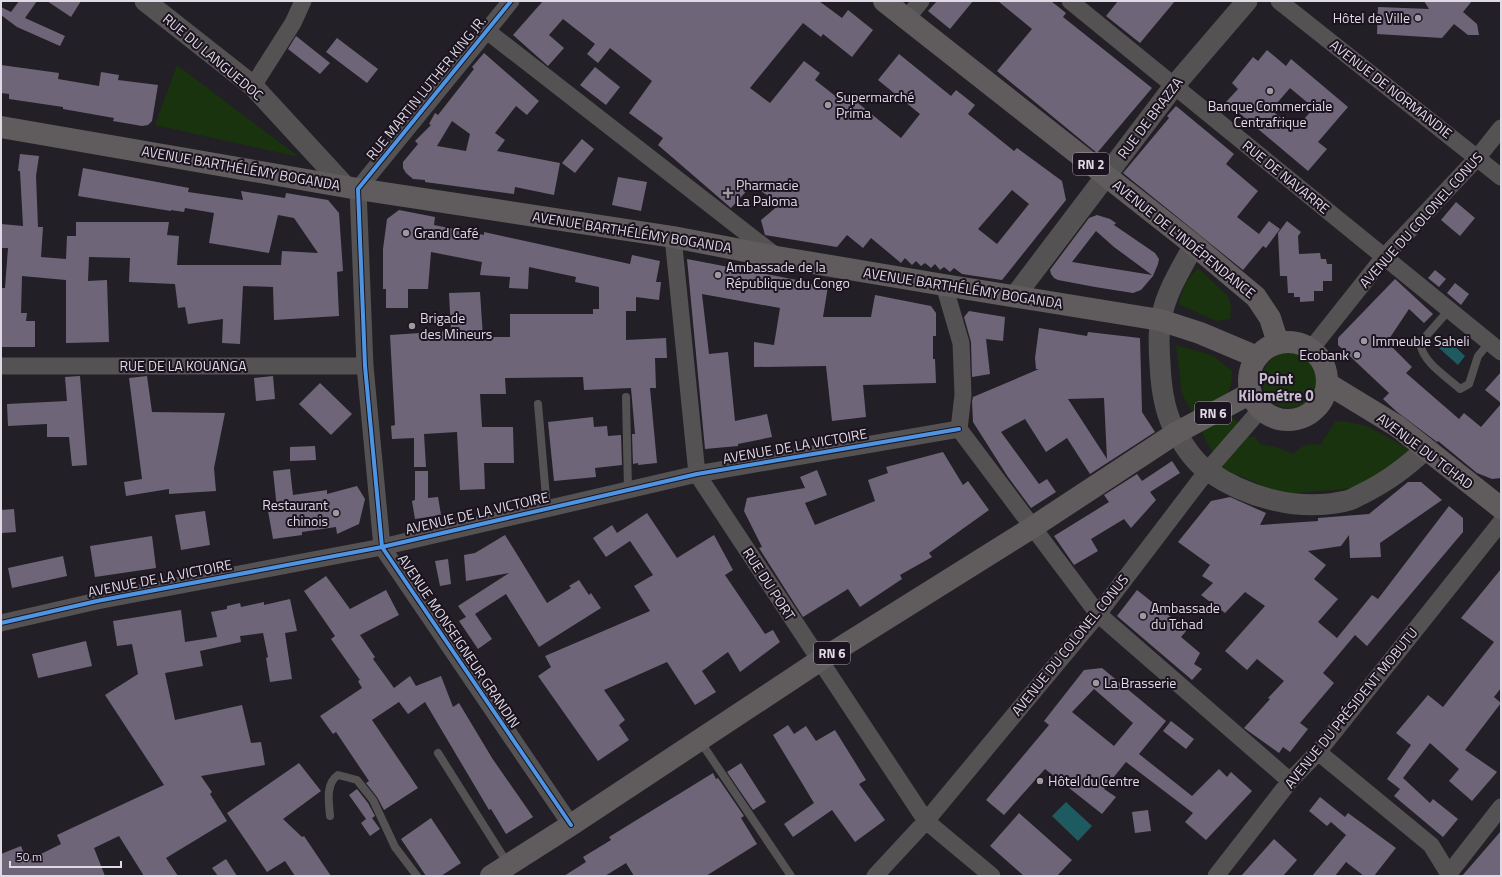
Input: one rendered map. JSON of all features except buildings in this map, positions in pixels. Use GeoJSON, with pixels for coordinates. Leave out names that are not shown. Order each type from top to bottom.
{"type":"FeatureCollection","features":[{"type":"Feature","properties":{"kind":"main road","name":"AVENUE DE L'INDÉPENDANCE"},"geometry":{"type":"LineString","coordinates":[[884,1],[1194,245],[1256,297],[1270,318],[1278,343]]}},
{"type":"Feature","properties":{"kind":"main road","name":"AVENUE BARTHÉLÉMY BOGANDA"},"geometry":{"type":"LineString","coordinates":[[1,127],[351,188],[673,237],[777,257],[1160,320],[1200,333],[1257,357]]}},
{"type":"Feature","properties":{"kind":"main road"},"geometry":{"type":"LineString","coordinates":[[1295,342],[1311,349],[1324,364],[1328,384],[1324,398],[1315,410],[1302,418],[1288,420],[1273,418],[1256,401],[1249,380],[1251,368],[1257,357],[1266,348],[1278,343],[1295,342]]}},
{"type":"Feature","properties":{"kind":"main road","name":"AVENUE DU TCHAD"},"geometry":{"type":"LineString","coordinates":[[1328,384],[1397,426],[1501,508]]}},
{"type":"Feature","properties":{"kind":"main road","name":"RN 6"},"geometry":{"type":"LineString","coordinates":[[500,871],[819,661],[1033,527],[1176,433],[1256,401]]}},
{"type":"Feature","properties":{"kind":"street","name":"RUE DU LANGUEDOC"},"geometry":{"type":"LineString","coordinates":[[145,1],[253,86],[351,188]]}},
{"type":"Feature","properties":{"kind":"street"},"geometry":{"type":"LineString","coordinates":[[253,86],[293,23],[303,1]]}},
{"type":"Feature","properties":{"kind":"street","name":"RUE MARTIN LUTHER KING JR."},"geometry":{"type":"LineString","coordinates":[[351,188],[487,31],[511,1]]}},
{"type":"Feature","properties":{"kind":"street"},"geometry":{"type":"LineString","coordinates":[[906,19],[921,1]]}},
{"type":"Feature","properties":{"kind":"street","name":"RUE DE NAVARRE"},"geometry":{"type":"LineString","coordinates":[[1070,1],[1495,348]]}},
{"type":"Feature","properties":{"kind":"street","name":"RUE DE BRAZZA"},"geometry":{"type":"LineString","coordinates":[[1015,296],[1174,86],[1247,1]]}},
{"type":"Feature","properties":{"kind":"street","name":"AVENUE DE NORMANDIE"},"geometry":{"type":"LineString","coordinates":[[1279,1],[1501,177]]}},
{"type":"Feature","properties":{"kind":"street"},"geometry":{"type":"LineString","coordinates":[[487,31],[777,257]]}},
{"type":"Feature","properties":{"kind":"street","name":"AVENUE DU COLONEL CONUS"},"geometry":{"type":"LineString","coordinates":[[1311,349],[1384,257],[1478,158],[1501,128]]}},
{"type":"Feature","properties":{"kind":"street","name":"AVENUE MONSEIGNEUR GRANDIN"},"geometry":{"type":"LineString","coordinates":[[351,188],[365,366],[382,547],[571,825]]}},
{"type":"Feature","properties":{"kind":"street","name":"RUE DU PORT"},"geometry":{"type":"LineString","coordinates":[[673,237],[697,474],[926,821],[992,876]]}},
{"type":"Feature","properties":{"kind":"street"},"geometry":{"type":"LineString","coordinates":[[1194,245],[1170,288],[1160,320],[1159,353],[1161,387],[1176,433],[1193,456],[1207,471],[1262,497],[1291,504],[1320,505],[1348,501],[1375,488],[1400,472],[1426,449]]}},
{"type":"Feature","properties":{"kind":"street"},"geometry":{"type":"LineString","coordinates":[[944,285],[961,343],[962,395],[959,430],[1098,614],[1290,782]]}},
{"type":"Feature","properties":{"kind":"street","name":"RUE DE LA KOUANGA"},"geometry":{"type":"LineString","coordinates":[[1,366],[365,366]]}},
{"type":"Feature","properties":{"kind":"street","name":"AVENUE DU COLONEL CONUS"},"geometry":{"type":"LineString","coordinates":[[875,876],[926,821],[1098,614],[1207,471],[1256,401]]}},
{"type":"Feature","properties":{"kind":"street","name":"AVENUE DE LA VICTOIRE"},"geometry":{"type":"LineString","coordinates":[[1,623],[97,602],[382,547],[697,474],[959,430]]}},
{"type":"Feature","properties":{"kind":"street","name":"AVENUE DU PRÉSIDENT MOBUTU"},"geometry":{"type":"LineString","coordinates":[[1216,876],[1290,782],[1318,752],[1501,522]]}},
{"type":"Feature","properties":{"kind":"street"},"geometry":{"type":"LineString","coordinates":[[1318,752],[1431,845],[1448,876],[1501,806]]}},
{"type":"Feature","properties":{"kind":"lane"},"geometry":{"type":"LineString","coordinates":[[1449,310],[1420,343],[1421,351],[1427,360],[1460,389],[1469,384],[1478,356],[1495,348]]}},
{"type":"Feature","properties":{"kind":"lane"},"geometry":{"type":"LineString","coordinates":[[626,397],[628,490]]}},
{"type":"Feature","properties":{"kind":"lane"},"geometry":{"type":"LineString","coordinates":[[538,404],[547,509]]}},
{"type":"Feature","properties":{"kind":"lane"},"geometry":{"type":"LineString","coordinates":[[699,740],[791,876]]}},
{"type":"Feature","properties":{"kind":"lane"},"geometry":{"type":"LineString","coordinates":[[438,753],[500,871]]}},
{"type":"Feature","properties":{"kind":"lane"},"geometry":{"type":"LineString","coordinates":[[330,816],[329,791],[333,778],[338,775],[357,780],[373,800],[395,847],[417,876]]}},
{"type":"Feature","properties":{"kind":"green space"},"geometry":{"type":"Polygon","coordinates":[[[177,65],[299,157],[155,125],[177,65]]]}},
{"type":"Feature","properties":{"kind":"green space"},"geometry":{"type":"Polygon","coordinates":[[[1198,268],[1228,296],[1231,307],[1230,319],[1216,321],[1178,304],[1186,282],[1198,268]]]}},
{"type":"Feature","properties":{"kind":"green space"},"geometry":{"type":"Polygon","coordinates":[[[1176,345],[1212,355],[1232,371],[1232,381],[1227,394],[1217,404],[1195,417],[1182,394],[1176,345]]]}},
{"type":"Feature","properties":{"kind":"green space"},"geometry":{"type":"Polygon","coordinates":[[[1290,352],[1305,357],[1313,365],[1318,380],[1313,395],[1305,403],[1290,408],[1275,403],[1267,395],[1262,380],[1267,365],[1275,357],[1290,352]]]}},
{"type":"Feature","properties":{"kind":"green space"},"geometry":{"type":"Polygon","coordinates":[[[1230,416],[1237,421],[1237,426],[1213,453],[1201,431],[1230,416]]]}},
{"type":"Feature","properties":{"kind":"green space"},"geometry":{"type":"Polygon","coordinates":[[[1342,421],[1367,426],[1412,451],[1355,488],[1283,494],[1221,468],[1247,437],[1255,437],[1260,444],[1276,447],[1293,454],[1305,445],[1320,445],[1335,422],[1342,421]]]}},
{"type":"Feature","properties":{"kind":"water"},"geometry":{"type":"Polygon","coordinates":[[[1447,339],[1465,356],[1458,365],[1439,348],[1447,339]]]}},
{"type":"Feature","properties":{"kind":"water"},"geometry":{"type":"Polygon","coordinates":[[[1066,802],[1092,826],[1078,841],[1052,816],[1066,802]]]}},
{"type":"Feature","properties":{"kind":"cycle path"},"geometry":{"type":"LineString","coordinates":[[511,1],[358,189],[365,366],[382,547],[571,825]]}},
{"type":"Feature","properties":{"kind":"cycle path"},"geometry":{"type":"LineString","coordinates":[[1,623],[97,601],[382,547],[697,474],[959,429]]}},
{"type":"Feature","properties":{"kind":"place","name":"Hôtel de Ville"},"geometry":{"type":"Point","coordinates":[1418,18]}},
{"type":"Feature","properties":{"kind":"place","name":"Banque Commerciale Centrafrique"},"geometry":{"type":"Point","coordinates":[1270,91]}},
{"type":"Feature","properties":{"kind":"place","name":"Supermarché Prima"},"geometry":{"type":"Point","coordinates":[828,105]}},
{"type":"Feature","properties":{"kind":"place","name":"Pharmacie La Paloma"},"geometry":{"type":"Point","coordinates":[728,193]}},
{"type":"Feature","properties":{"kind":"place","name":"Grand Café"},"geometry":{"type":"Point","coordinates":[406,233]}},
{"type":"Feature","properties":{"kind":"place","name":"Ambassade de la République du Congo"},"geometry":{"type":"Point","coordinates":[718,275]}},
{"type":"Feature","properties":{"kind":"place","name":"Brigade des Mineurs"},"geometry":{"type":"Point","coordinates":[412,326]}},
{"type":"Feature","properties":{"kind":"place","name":"Immeuble Saheli"},"geometry":{"type":"Point","coordinates":[1364,341]}},
{"type":"Feature","properties":{"kind":"place","name":"Ecobank"},"geometry":{"type":"Point","coordinates":[1357,355]}},
{"type":"Feature","properties":{"kind":"place","name":"Restaurant chinois"},"geometry":{"type":"Point","coordinates":[336,513]}},
{"type":"Feature","properties":{"kind":"place","name":"Ambassade du Tchad"},"geometry":{"type":"Point","coordinates":[1143,616]}},
{"type":"Feature","properties":{"kind":"place","name":"La Brasserie"},"geometry":{"type":"Point","coordinates":[1096,683]}},
{"type":"Feature","properties":{"kind":"place","name":"Hôtel du Centre"},"geometry":{"type":"Point","coordinates":[1040,781]}},
{"type":"Feature","properties":{"kind":"district","name":"Point Kilométre 0"},"geometry":{"type":"Point","coordinates":[1276,388]}}]}
